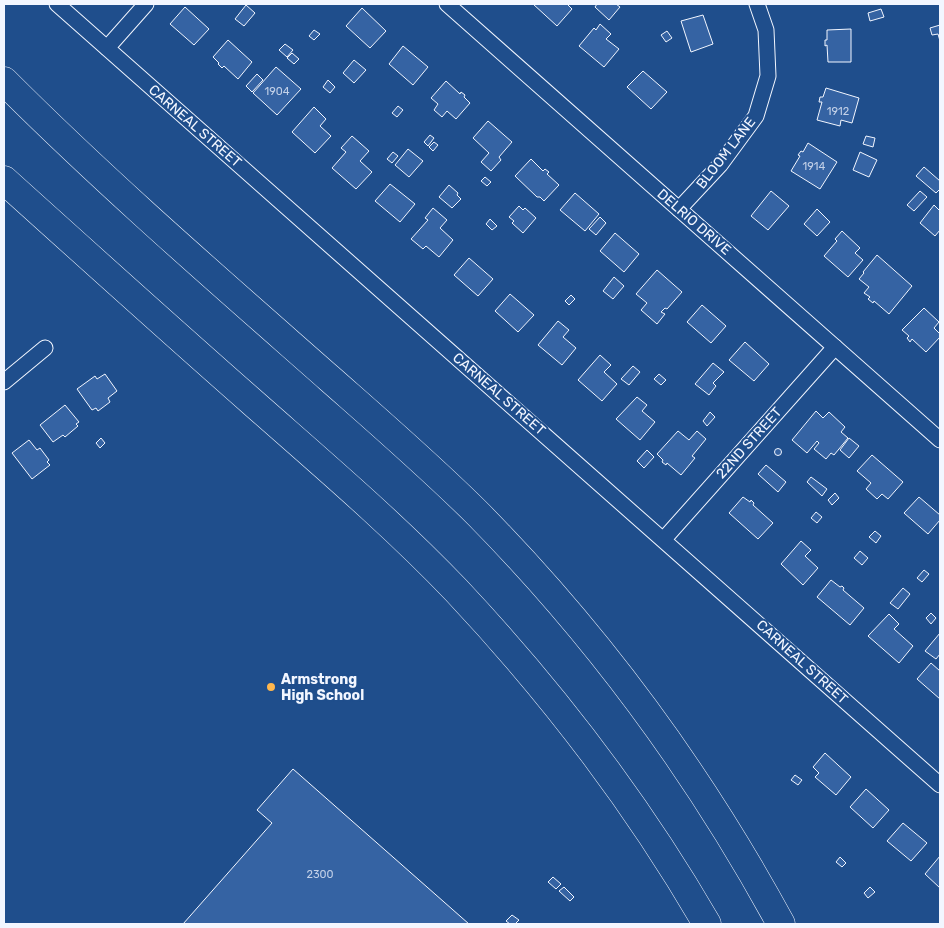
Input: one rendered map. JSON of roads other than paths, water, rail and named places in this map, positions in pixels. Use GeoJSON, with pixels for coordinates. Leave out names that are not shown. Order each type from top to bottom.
{"type":"FeatureCollection","features":[{"type":"Feature","properties":{"kind":"highway"},"geometry":{"type":"LineString","coordinates":[[4,81],[50,128],[417,457],[478,514],[527,566],[562,605],[640,702],[724,824],[750,866],[781,924]]}},
{"type":"Feature","properties":{"kind":"highway"},"geometry":{"type":"LineString","coordinates":[[4,180],[364,501],[428,562],[487,625],[543,691],[609,775],[649,832],[707,924]]}},
{"type":"Feature","properties":{"kind":"highway"},"geometry":{"type":"LineString","coordinates":[[4,199],[100,278],[196,353]]}},
{"type":"Feature","properties":{"kind":"street","name":"CARNEAL STREET"},"geometry":{"type":"LineString","coordinates":[[57,4],[940,785]]}},
{"type":"Feature","properties":{"kind":"street"},"geometry":{"type":"LineString","coordinates":[[107,48],[146,4]]}},
{"type":"Feature","properties":{"kind":"street","name":"DELRIO DRIVE"},"geometry":{"type":"LineString","coordinates":[[447,4],[940,440]]}},
{"type":"Feature","properties":{"kind":"street","name":"BLOOM LANE"},"geometry":{"type":"LineString","coordinates":[[679,209],[720,165],[756,116],[768,76],[766,30],[757,4]]}},
{"type":"Feature","properties":{"kind":"street","name":"22ND STREET"},"geometry":{"type":"LineString","coordinates":[[664,539],[835,347]]}},
{"type":"Feature","properties":{"kind":"street"},"geometry":{"type":"LineString","coordinates":[[4,382],[45,348]]}},
{"type":"Feature","properties":{"kind":"place","name":"Armstrong High School"},"geometry":{"type":"Point","coordinates":[271,687]}}]}
